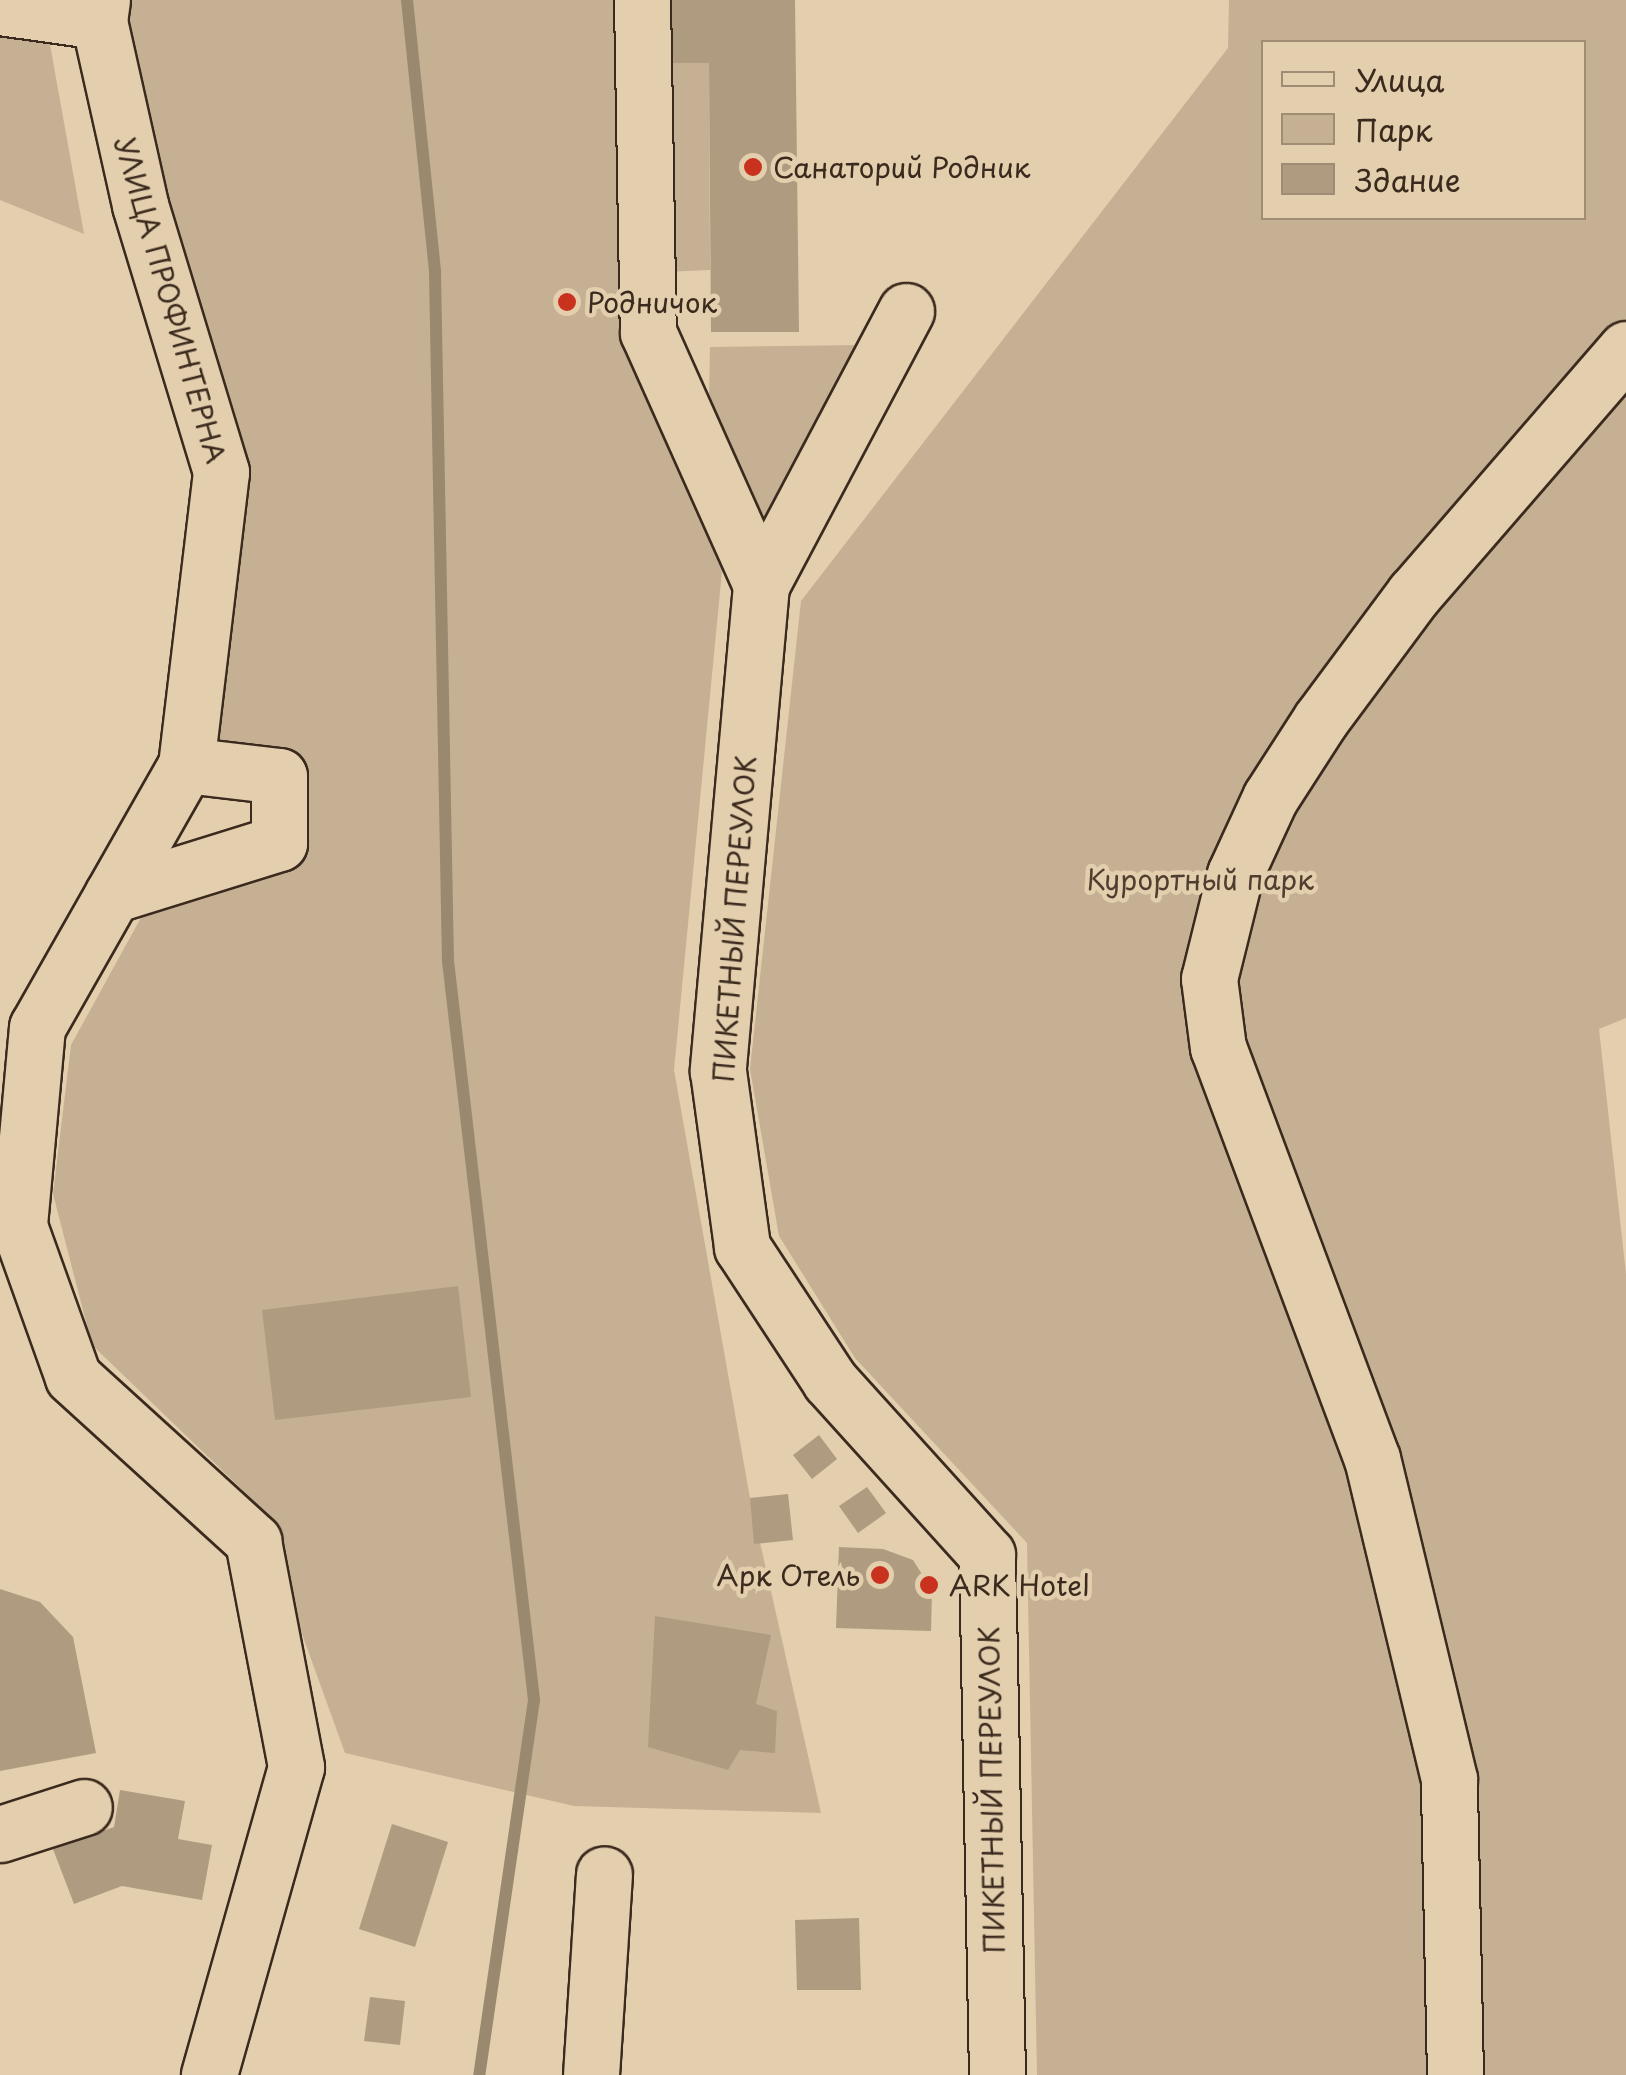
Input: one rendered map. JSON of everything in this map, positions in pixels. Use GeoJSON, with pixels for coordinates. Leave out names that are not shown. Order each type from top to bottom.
{"type":"FeatureCollection","features":[{"type":"Feature","properties":{"kind":"street","name":"ПИКЕТНЫЙ ПЕРЕУЛОК"},"geometry":{"type":"LineString","coordinates":[[642,0],[648,332],[762,585],[718,1070],[742,1247],[830,1381],[987,1555],[997,2075]]}},
{"type":"Feature","properties":{"kind":"street"},"geometry":{"type":"LineString","coordinates":[[0,7],[100,10]]}},
{"type":"Feature","properties":{"kind":"street","name":"УЛИЦА ПРОФИНТЕРНА"},"geometry":{"type":"LineString","coordinates":[[100,10],[140,205],[221,472],[186,765],[37,1028],[19,1226],[73,1378],[252,1542],[296,1767],[209,2075]]}},
{"type":"Feature","properties":{"kind":"street"},"geometry":{"type":"LineString","coordinates":[[762,585],[906,311]]}},
{"type":"Feature","properties":{"kind":"street"},"geometry":{"type":"LineString","coordinates":[[1455,2075],[1449,1779],[1372,1458],[1218,1048],[1209,979],[1234,874],[1270,798],[1320,719],[1414,594],[1626,349]]}},
{"type":"Feature","properties":{"kind":"street"},"geometry":{"type":"LineString","coordinates":[[112,895],[279,844],[279,776],[186,765]]}},
{"type":"Feature","properties":{"kind":"street"},"geometry":{"type":"LineString","coordinates":[[0,1834],[84,1808]]}},
{"type":"Feature","properties":{"kind":"street"},"geometry":{"type":"LineString","coordinates":[[591,2075],[604,1874]]}},
{"type":"Feature","properties":{"kind":"green space"},"geometry":{"type":"Polygon","coordinates":[[[0,0],[42,0],[84,234],[0,200],[0,0]]]}},
{"type":"Feature","properties":{"kind":"green space"},"geometry":{"type":"Polygon","coordinates":[[[119,0],[624,0],[628,351],[722,571],[674,1070],[750,1498],[821,1813],[574,1806],[345,1753],[254,1501],[92,1345],[53,1194],[71,1045],[143,914],[291,867],[292,763],[205,742],[236,473],[117,14],[119,0]]]}},
{"type":"Feature","properties":{"kind":"green space","name":"Курортный парк"},"geometry":{"type":"Polygon","coordinates":[[[1229,0],[1626,0],[1626,1018],[1599,1029],[1626,1274],[1626,2075],[1037,2075],[1027,1543],[855,1358],[779,1236],[750,1069],[801,601],[1228,48],[1229,0]]]}},
{"type":"Feature","properties":{"kind":"green space"},"geometry":{"type":"Polygon","coordinates":[[[669,63],[709,63],[710,270],[664,272],[669,63]]]}},
{"type":"Feature","properties":{"kind":"green space"},"geometry":{"type":"Polygon","coordinates":[[[865,345],[769,529],[709,397],[710,347],[865,345]]]}},
{"type":"Feature","properties":{"kind":"building","name":"Санаторий Родник"},"geometry":{"type":"Polygon","coordinates":[[[668,0],[795,0],[799,332],[711,332],[709,63],[669,63],[668,0]]]}},
{"type":"Feature","properties":{"kind":"building"},"geometry":{"type":"Polygon","coordinates":[[[458,1286],[471,1397],[275,1420],[262,1310],[458,1286]]]}},
{"type":"Feature","properties":{"kind":"building"},"geometry":{"type":"Polygon","coordinates":[[[819,1435],[837,1459],[812,1479],[793,1455],[819,1435]]]}},
{"type":"Feature","properties":{"kind":"building"},"geometry":{"type":"Polygon","coordinates":[[[867,1487],[886,1513],[858,1533],[839,1506],[867,1487]]]}},
{"type":"Feature","properties":{"kind":"building"},"geometry":{"type":"Polygon","coordinates":[[[788,1494],[793,1540],[754,1544],[750,1498],[788,1494]]]}},
{"type":"Feature","properties":{"kind":"building","name":"Арк Отель"},"geometry":{"type":"Polygon","coordinates":[[[839,1547],[883,1549],[913,1560],[932,1590],[931,1631],[836,1628],[839,1547]]]}},
{"type":"Feature","properties":{"kind":"building"},"geometry":{"type":"Polygon","coordinates":[[[0,1589],[40,1602],[73,1637],[96,1753],[0,1771],[0,1589]]]}},
{"type":"Feature","properties":{"kind":"building"},"geometry":{"type":"Polygon","coordinates":[[[655,1616],[771,1635],[756,1704],[777,1711],[775,1753],[740,1750],[728,1770],[648,1747],[655,1616]]]}},
{"type":"Feature","properties":{"kind":"building"},"geometry":{"type":"Polygon","coordinates":[[[120,1790],[185,1801],[178,1839],[212,1845],[202,1900],[122,1886],[74,1904],[53,1849],[114,1827],[120,1790]]]}},
{"type":"Feature","properties":{"kind":"building"},"geometry":{"type":"Polygon","coordinates":[[[392,1824],[448,1842],[415,1947],[359,1929],[392,1824]]]}},
{"type":"Feature","properties":{"kind":"building"},"geometry":{"type":"Polygon","coordinates":[[[859,1918],[861,1990],[797,1990],[795,1920],[859,1918]]]}},
{"type":"Feature","properties":{"kind":"building"},"geometry":{"type":"Polygon","coordinates":[[[370,1997],[405,2001],[400,2045],[364,2041],[370,1997]]]}},
{"type":"Feature","properties":{"kind":"waterway"},"geometry":{"type":"LineString","coordinates":[[407,0],[435,273],[448,961],[534,1700],[479,2075]]}},
{"type":"Feature","properties":{"kind":"place","name":"Санаторий Родник"},"geometry":{"type":"Point","coordinates":[753,167]}},
{"type":"Feature","properties":{"kind":"place","name":"Родничок"},"geometry":{"type":"Point","coordinates":[567,302]}},
{"type":"Feature","properties":{"kind":"place","name":"Арк Отель"},"geometry":{"type":"Point","coordinates":[880,1575]}},
{"type":"Feature","properties":{"kind":"place","name":"ARK Hotel"},"geometry":{"type":"Point","coordinates":[929,1585]}}]}
